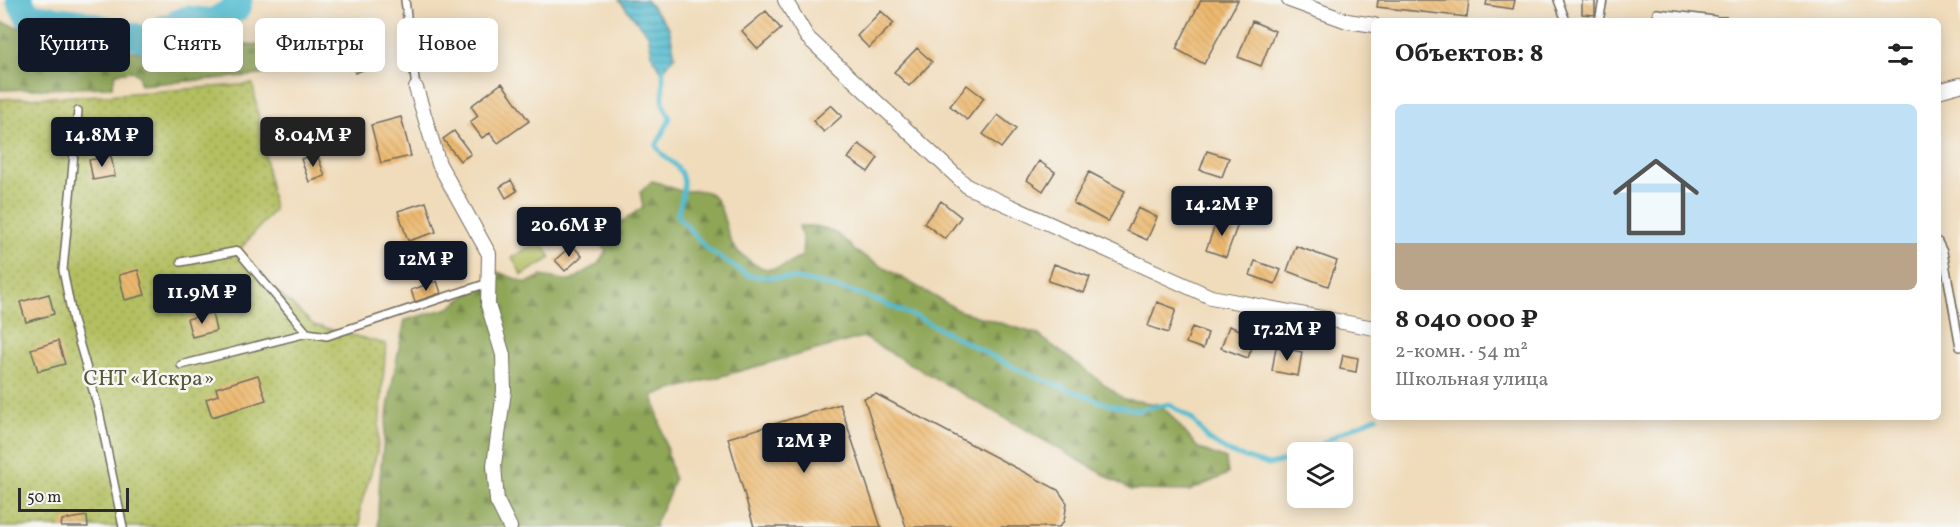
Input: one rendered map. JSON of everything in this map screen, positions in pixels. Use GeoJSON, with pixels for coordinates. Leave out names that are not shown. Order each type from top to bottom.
{"type":"FeatureCollection","features":[{"type":"Feature","properties":{"kind":"street"},"geometry":{"type":"LineString","coordinates":[[785,0],[807,37],[969,187],[1211,297],[1371,327]]}},
{"type":"Feature","properties":{"kind":"street"},"geometry":{"type":"LineString","coordinates":[[1289,0],[1347,21],[1371,25]]}},
{"type":"Feature","properties":{"kind":"street"},"geometry":{"type":"LineString","coordinates":[[1941,90],[1960,85]]}},
{"type":"Feature","properties":{"kind":"street"},"geometry":{"type":"LineString","coordinates":[[416,88],[440,164],[489,254],[488,305],[503,355],[504,391],[494,465],[497,501],[510,527]]}},
{"type":"Feature","properties":{"kind":"lane"},"geometry":{"type":"LineString","coordinates":[[405,0],[416,88]]}},
{"type":"Feature","properties":{"kind":"lane"},"geometry":{"type":"LineString","coordinates":[[1558,0],[1565,18]]}},
{"type":"Feature","properties":{"kind":"lane"},"geometry":{"type":"LineString","coordinates":[[1600,18],[1603,0]]}},
{"type":"Feature","properties":{"kind":"lane"},"geometry":{"type":"LineString","coordinates":[[1657,13],[1698,18]]}},
{"type":"Feature","properties":{"kind":"lane"},"geometry":{"type":"LineString","coordinates":[[78,111],[63,270],[73,321],[104,433],[123,527]]}},
{"type":"Feature","properties":{"kind":"lane"},"geometry":{"type":"LineString","coordinates":[[1941,248],[1960,347]]}},
{"type":"Feature","properties":{"kind":"lane"},"geometry":{"type":"LineString","coordinates":[[181,262],[238,251],[308,333]]}},
{"type":"Feature","properties":{"kind":"lane"},"geometry":{"type":"LineString","coordinates":[[181,365],[308,333],[327,336],[488,283]]}},
{"type":"Feature","properties":{"kind":"green space"},"geometry":{"type":"Polygon","coordinates":[[[0,22],[18,27],[18,72],[124,72],[116,73],[112,87],[0,90],[0,22]]]}},
{"type":"Feature","properties":{"kind":"green space"},"geometry":{"type":"Polygon","coordinates":[[[243,44],[255,45],[255,72],[272,72],[260,75],[140,85],[139,76],[130,71],[130,51],[142,52],[142,72],[243,72],[243,44]]]}},
{"type":"Feature","properties":{"kind":"green space","name":"СНТ «Искра»"},"geometry":{"type":"Polygon","coordinates":[[[253,84],[274,210],[236,254],[314,325],[386,344],[377,453],[360,508],[360,527],[0,527],[0,99],[106,95],[253,84]]]}},
{"type":"Feature","properties":{"kind":"green space"},"geometry":{"type":"Polygon","coordinates":[[[652,181],[679,190],[702,191],[714,197],[734,247],[758,266],[777,268],[802,256],[803,241],[799,226],[816,226],[837,234],[855,251],[960,311],[1037,334],[1124,399],[1157,404],[1169,413],[1198,448],[1226,459],[1228,474],[1189,491],[1131,490],[863,337],[653,395],[674,479],[655,523],[656,527],[378,527],[380,475],[386,423],[405,320],[449,308],[498,272],[527,283],[541,276],[571,281],[598,264],[606,251],[598,238],[643,207],[640,192],[652,181]]]}},
{"type":"Feature","properties":{"kind":"green space"},"geometry":{"type":"Polygon","coordinates":[[[541,241],[551,258],[522,275],[512,257],[541,241]]]}},
{"type":"Feature","properties":{"kind":"water"},"geometry":{"type":"Polygon","coordinates":[[[619,0],[646,0],[669,27],[675,56],[662,72],[653,58],[648,34],[619,0]]]}},
{"type":"Feature","properties":{"kind":"building"},"geometry":{"type":"Polygon","coordinates":[[[1201,0],[1238,0],[1204,64],[1176,49],[1201,0]]]}},
{"type":"Feature","properties":{"kind":"building"},"geometry":{"type":"Polygon","coordinates":[[[1378,0],[1469,0],[1467,17],[1377,7],[1378,0]]]}},
{"type":"Feature","properties":{"kind":"building"},"geometry":{"type":"Polygon","coordinates":[[[1487,0],[1515,0],[1513,9],[1486,5],[1487,0]]]}},
{"type":"Feature","properties":{"kind":"building"},"geometry":{"type":"Polygon","coordinates":[[[1582,0],[1595,1],[1595,15],[1582,14],[1582,0]]]}},
{"type":"Feature","properties":{"kind":"building"},"geometry":{"type":"Polygon","coordinates":[[[766,11],[781,29],[758,49],[742,31],[766,11]]]}},
{"type":"Feature","properties":{"kind":"building"},"geometry":{"type":"Polygon","coordinates":[[[881,11],[894,23],[869,48],[857,36],[881,11]]]}},
{"type":"Feature","properties":{"kind":"building"},"geometry":{"type":"Polygon","coordinates":[[[1252,21],[1275,31],[1261,66],[1238,57],[1252,21]]]}},
{"type":"Feature","properties":{"kind":"building"},"geometry":{"type":"Polygon","coordinates":[[[917,48],[932,62],[909,86],[894,72],[917,48]]]}},
{"type":"Feature","properties":{"kind":"building"},"geometry":{"type":"Polygon","coordinates":[[[502,83],[529,121],[498,143],[490,133],[482,138],[470,122],[478,116],[471,106],[502,83]]]}},
{"type":"Feature","properties":{"kind":"building"},"geometry":{"type":"Polygon","coordinates":[[[967,85],[984,98],[967,120],[950,106],[967,85]]]}},
{"type":"Feature","properties":{"kind":"building"},"geometry":{"type":"Polygon","coordinates":[[[831,105],[842,116],[824,132],[813,121],[831,105]]]}},
{"type":"Feature","properties":{"kind":"building"},"geometry":{"type":"Polygon","coordinates":[[[998,115],[1016,129],[1001,148],[983,134],[998,115]]]}},
{"type":"Feature","properties":{"kind":"building"},"geometry":{"type":"Polygon","coordinates":[[[401,117],[411,156],[381,163],[371,125],[401,117]]]}},
{"type":"Feature","properties":{"kind":"building"},"geometry":{"type":"Polygon","coordinates":[[[454,131],[471,154],[460,161],[443,139],[454,131]]]}},
{"type":"Feature","properties":{"kind":"building"},"geometry":{"type":"Polygon","coordinates":[[[859,144],[878,158],[868,172],[848,158],[859,144]]]}},
{"type":"Feature","properties":{"kind":"building"},"geometry":{"type":"Polygon","coordinates":[[[1207,151],[1229,158],[1222,177],[1200,170],[1207,151]]]}},
{"type":"Feature","properties":{"kind":"building"},"geometry":{"type":"Polygon","coordinates":[[[317,154],[325,176],[309,182],[301,159],[317,154]]]}},
{"type":"Feature","properties":{"kind":"building"},"geometry":{"type":"Polygon","coordinates":[[[111,156],[115,176],[93,180],[89,160],[111,156]]]}},
{"type":"Feature","properties":{"kind":"building"},"geometry":{"type":"Polygon","coordinates":[[[1039,161],[1055,172],[1043,191],[1027,180],[1039,161]]]}},
{"type":"Feature","properties":{"kind":"building"},"geometry":{"type":"Polygon","coordinates":[[[1089,172],[1125,191],[1108,222],[1073,203],[1089,172]]]}},
{"type":"Feature","properties":{"kind":"building"},"geometry":{"type":"Polygon","coordinates":[[[511,180],[517,191],[506,198],[500,187],[511,180]]]}},
{"type":"Feature","properties":{"kind":"building"},"geometry":{"type":"Polygon","coordinates":[[[941,201],[961,217],[945,239],[924,223],[941,201]]]}},
{"type":"Feature","properties":{"kind":"building"},"geometry":{"type":"Polygon","coordinates":[[[426,202],[436,232],[408,241],[398,211],[426,202]]]}},
{"type":"Feature","properties":{"kind":"building"},"geometry":{"type":"Polygon","coordinates":[[[1138,208],[1157,217],[1147,240],[1127,231],[1138,208]]]}},
{"type":"Feature","properties":{"kind":"building"},"geometry":{"type":"Polygon","coordinates":[[[1218,217],[1238,224],[1226,257],[1206,250],[1218,217]]]}},
{"type":"Feature","properties":{"kind":"building"},"geometry":{"type":"Polygon","coordinates":[[[572,245],[582,256],[565,271],[555,260],[572,245]]]}},
{"type":"Feature","properties":{"kind":"building"},"geometry":{"type":"Polygon","coordinates":[[[1296,246],[1337,261],[1328,286],[1287,271],[1296,246]]]}},
{"type":"Feature","properties":{"kind":"building"},"geometry":{"type":"Polygon","coordinates":[[[1255,261],[1281,270],[1275,284],[1250,275],[1255,261]]]}},
{"type":"Feature","properties":{"kind":"building"},"geometry":{"type":"Polygon","coordinates":[[[1054,264],[1090,277],[1084,293],[1048,281],[1054,264]]]}},
{"type":"Feature","properties":{"kind":"building"},"geometry":{"type":"Polygon","coordinates":[[[138,270],[145,295],[125,300],[119,275],[138,270]]]}},
{"type":"Feature","properties":{"kind":"building"},"geometry":{"type":"Polygon","coordinates":[[[437,281],[441,293],[415,302],[411,290],[437,281]]]}},
{"type":"Feature","properties":{"kind":"building"},"geometry":{"type":"Polygon","coordinates":[[[49,294],[54,314],[26,322],[20,302],[49,294]]]}},
{"type":"Feature","properties":{"kind":"building"},"geometry":{"type":"Polygon","coordinates":[[[1157,302],[1176,309],[1168,333],[1148,326],[1157,302]]]}},
{"type":"Feature","properties":{"kind":"building"},"geometry":{"type":"Polygon","coordinates":[[[212,313],[216,331],[192,337],[187,319],[212,313]]]}},
{"type":"Feature","properties":{"kind":"building"},"geometry":{"type":"Polygon","coordinates":[[[1229,326],[1256,336],[1248,358],[1221,348],[1229,326]]]}},
{"type":"Feature","properties":{"kind":"building"},"geometry":{"type":"Polygon","coordinates":[[[1192,327],[1208,333],[1203,349],[1186,343],[1192,327]]]}},
{"type":"Feature","properties":{"kind":"building"},"geometry":{"type":"Polygon","coordinates":[[[58,341],[65,364],[38,371],[31,349],[58,341]]]}},
{"type":"Feature","properties":{"kind":"building"},"geometry":{"type":"Polygon","coordinates":[[[1276,347],[1302,352],[1298,376],[1272,371],[1276,347]]]}},
{"type":"Feature","properties":{"kind":"building"},"geometry":{"type":"Polygon","coordinates":[[[1343,355],[1358,358],[1356,372],[1340,369],[1343,355]]]}},
{"type":"Feature","properties":{"kind":"building"},"geometry":{"type":"Polygon","coordinates":[[[258,375],[266,400],[212,417],[206,399],[218,395],[216,388],[258,375]]]}},
{"type":"Feature","properties":{"kind":"building"},"geometry":{"type":"Polygon","coordinates":[[[876,394],[1058,490],[1067,503],[1064,521],[1059,527],[906,527],[864,398],[876,394]]]}},
{"type":"Feature","properties":{"kind":"building"},"geometry":{"type":"Polygon","coordinates":[[[840,404],[881,527],[754,527],[728,438],[840,404]]]}},
{"type":"Feature","properties":{"kind":"building"},"geometry":{"type":"Polygon","coordinates":[[[87,516],[88,527],[61,527],[62,520],[87,516]]]}},
{"type":"Feature","properties":{"kind":"waterway"},"geometry":{"type":"LineString","coordinates":[[19,0],[28,16],[82,23],[153,41],[164,29],[187,19],[212,22],[237,8],[239,0]]}},
{"type":"Feature","properties":{"kind":"waterway"},"geometry":{"type":"LineString","coordinates":[[663,66],[663,104],[670,118],[656,146],[677,167],[683,178],[681,203],[677,215],[707,249],[749,276],[800,279],[861,294],[919,318],[1023,372],[1107,404],[1137,410],[1169,404],[1192,419],[1209,440],[1231,453],[1269,465],[1287,460]]}},
{"type":"Feature","properties":{"kind":"waterway"},"geometry":{"type":"LineString","coordinates":[[1326,442],[1371,420]]}}]}
